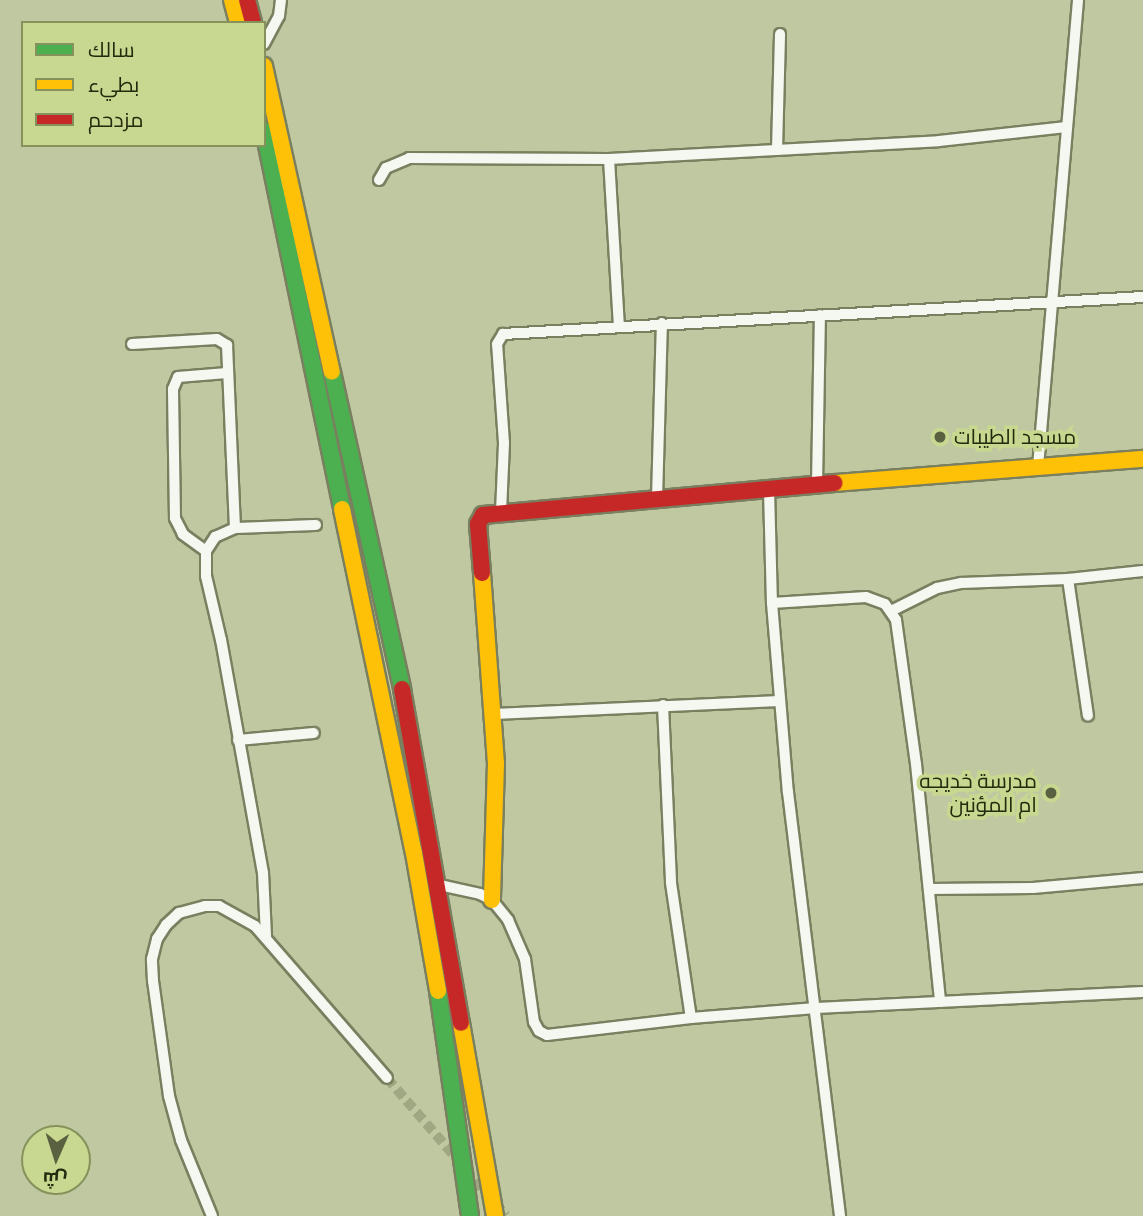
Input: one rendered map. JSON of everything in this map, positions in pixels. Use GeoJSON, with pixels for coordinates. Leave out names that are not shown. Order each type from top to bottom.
{"type":"FeatureCollection","features":[{"type":"Feature","properties":{"kind":"main road"},"geometry":{"type":"LineString","coordinates":[[232,0],[237,21]]}},
{"type":"Feature","properties":{"kind":"main road"},"geometry":{"type":"LineString","coordinates":[[247,0],[252,21]]}},
{"type":"Feature","properties":{"kind":"main road"},"geometry":{"type":"LineString","coordinates":[[266,75],[401,681],[495,1216]]}},
{"type":"Feature","properties":{"kind":"main road"},"geometry":{"type":"LineString","coordinates":[[266,141],[414,853],[438,992],[470,1216]]}},
{"type":"Feature","properties":{"kind":"main road"},"geometry":{"type":"LineString","coordinates":[[492,900],[496,763],[478,524],[483,515],[817,484],[1143,459]]}},
{"type":"Feature","properties":{"kind":"street"},"geometry":{"type":"LineString","coordinates":[[266,40],[279,16],[281,0]]}},
{"type":"Feature","properties":{"kind":"street"},"geometry":{"type":"LineString","coordinates":[[1038,467],[1078,0]]}},
{"type":"Feature","properties":{"kind":"street"},"geometry":{"type":"LineString","coordinates":[[777,150],[780,34]]}},
{"type":"Feature","properties":{"kind":"street"},"geometry":{"type":"LineString","coordinates":[[379,180],[386,168],[409,158],[609,159],[939,141],[1066,127]]}},
{"type":"Feature","properties":{"kind":"street"},"geometry":{"type":"LineString","coordinates":[[609,159],[619,326]]}},
{"type":"Feature","properties":{"kind":"street"},"geometry":{"type":"LineString","coordinates":[[500,512],[504,443],[499,337],[619,326],[1143,297]]}},
{"type":"Feature","properties":{"kind":"street"},"geometry":{"type":"LineString","coordinates":[[817,484],[820,315]]}},
{"type":"Feature","properties":{"kind":"street"},"geometry":{"type":"LineString","coordinates":[[657,499],[662,324]]}},
{"type":"Feature","properties":{"kind":"street"},"geometry":{"type":"LineString","coordinates":[[132,344],[221,340],[228,351],[234,528]]}},
{"type":"Feature","properties":{"kind":"street"},"geometry":{"type":"LineString","coordinates":[[206,551],[183,534],[176,518],[173,389],[178,377],[227,373]]}},
{"type":"Feature","properties":{"kind":"street"},"geometry":{"type":"LineString","coordinates":[[769,490],[772,603],[780,701],[794,841],[840,1216]]}},
{"type":"Feature","properties":{"kind":"street"},"geometry":{"type":"LineString","coordinates":[[266,936],[263,873],[206,576],[206,551],[215,537],[234,528],[316,525]]}},
{"type":"Feature","properties":{"kind":"street"},"geometry":{"type":"LineString","coordinates":[[891,611],[937,588],[961,583],[1068,579],[1143,571]]}},
{"type":"Feature","properties":{"kind":"street"},"geometry":{"type":"LineString","coordinates":[[1068,579],[1088,716]]}},
{"type":"Feature","properties":{"kind":"street"},"geometry":{"type":"LineString","coordinates":[[772,603],[866,597],[885,604],[900,630],[940,1002]]}},
{"type":"Feature","properties":{"kind":"street"},"geometry":{"type":"LineString","coordinates":[[494,714],[780,701]]}},
{"type":"Feature","properties":{"kind":"street"},"geometry":{"type":"LineString","coordinates":[[663,705],[671,884],[691,1018]]}},
{"type":"Feature","properties":{"kind":"street"},"geometry":{"type":"LineString","coordinates":[[238,740],[314,733]]}},
{"type":"Feature","properties":{"kind":"street"},"geometry":{"type":"LineString","coordinates":[[929,889],[1046,888],[1143,878]]}},
{"type":"Feature","properties":{"kind":"street"},"geometry":{"type":"LineString","coordinates":[[435,884],[467,889],[492,900],[509,919],[522,944],[534,1022],[542,1033],[550,1035],[691,1018],[1143,992]]}},
{"type":"Feature","properties":{"kind":"street"},"geometry":{"type":"LineString","coordinates":[[212,1216],[181,1140],[169,1096],[152,959],[157,939],[166,925],[179,913],[205,906],[219,906],[236,914],[266,936],[387,1078]]}},
{"type":"Feature","properties":{"kind":"tunnel"},"geometry":{"type":"LineString","coordinates":[[387,1078],[506,1216]]}},
{"type":"Feature","properties":{"kind":"traffic: fast"},"geometry":{"type":"LineString","coordinates":[[266,141],[342,509]]}},
{"type":"Feature","properties":{"kind":"traffic: fast"},"geometry":{"type":"LineString","coordinates":[[332,372],[402,689]]}},
{"type":"Feature","properties":{"kind":"traffic: fast"},"geometry":{"type":"LineString","coordinates":[[438,991],[470,1216]]}},
{"type":"Feature","properties":{"kind":"traffic: slow"},"geometry":{"type":"LineString","coordinates":[[232,0],[237,21]]}},
{"type":"Feature","properties":{"kind":"traffic: slow"},"geometry":{"type":"LineString","coordinates":[[266,75],[332,372]]}},
{"type":"Feature","properties":{"kind":"traffic: slow"},"geometry":{"type":"LineString","coordinates":[[835,483],[1143,459]]}},
{"type":"Feature","properties":{"kind":"traffic: slow"},"geometry":{"type":"LineString","coordinates":[[342,509],[414,853],[438,991]]}},
{"type":"Feature","properties":{"kind":"traffic: slow"},"geometry":{"type":"LineString","coordinates":[[482,573],[496,763],[492,900]]}},
{"type":"Feature","properties":{"kind":"traffic: slow"},"geometry":{"type":"LineString","coordinates":[[461,1023],[495,1216]]}},
{"type":"Feature","properties":{"kind":"traffic: jam"},"geometry":{"type":"LineString","coordinates":[[247,0],[252,21]]}},
{"type":"Feature","properties":{"kind":"traffic: jam"},"geometry":{"type":"LineString","coordinates":[[482,573],[478,524],[483,515],[835,483]]}},
{"type":"Feature","properties":{"kind":"traffic: jam"},"geometry":{"type":"LineString","coordinates":[[402,689],[461,1023]]}},
{"type":"Feature","properties":{"kind":"place","name":"مسجد الطيبات"},"geometry":{"type":"Point","coordinates":[940,437]}},
{"type":"Feature","properties":{"kind":"place","name":"مدرسة خديجه ام المؤنين"},"geometry":{"type":"Point","coordinates":[1051,793]}}]}
